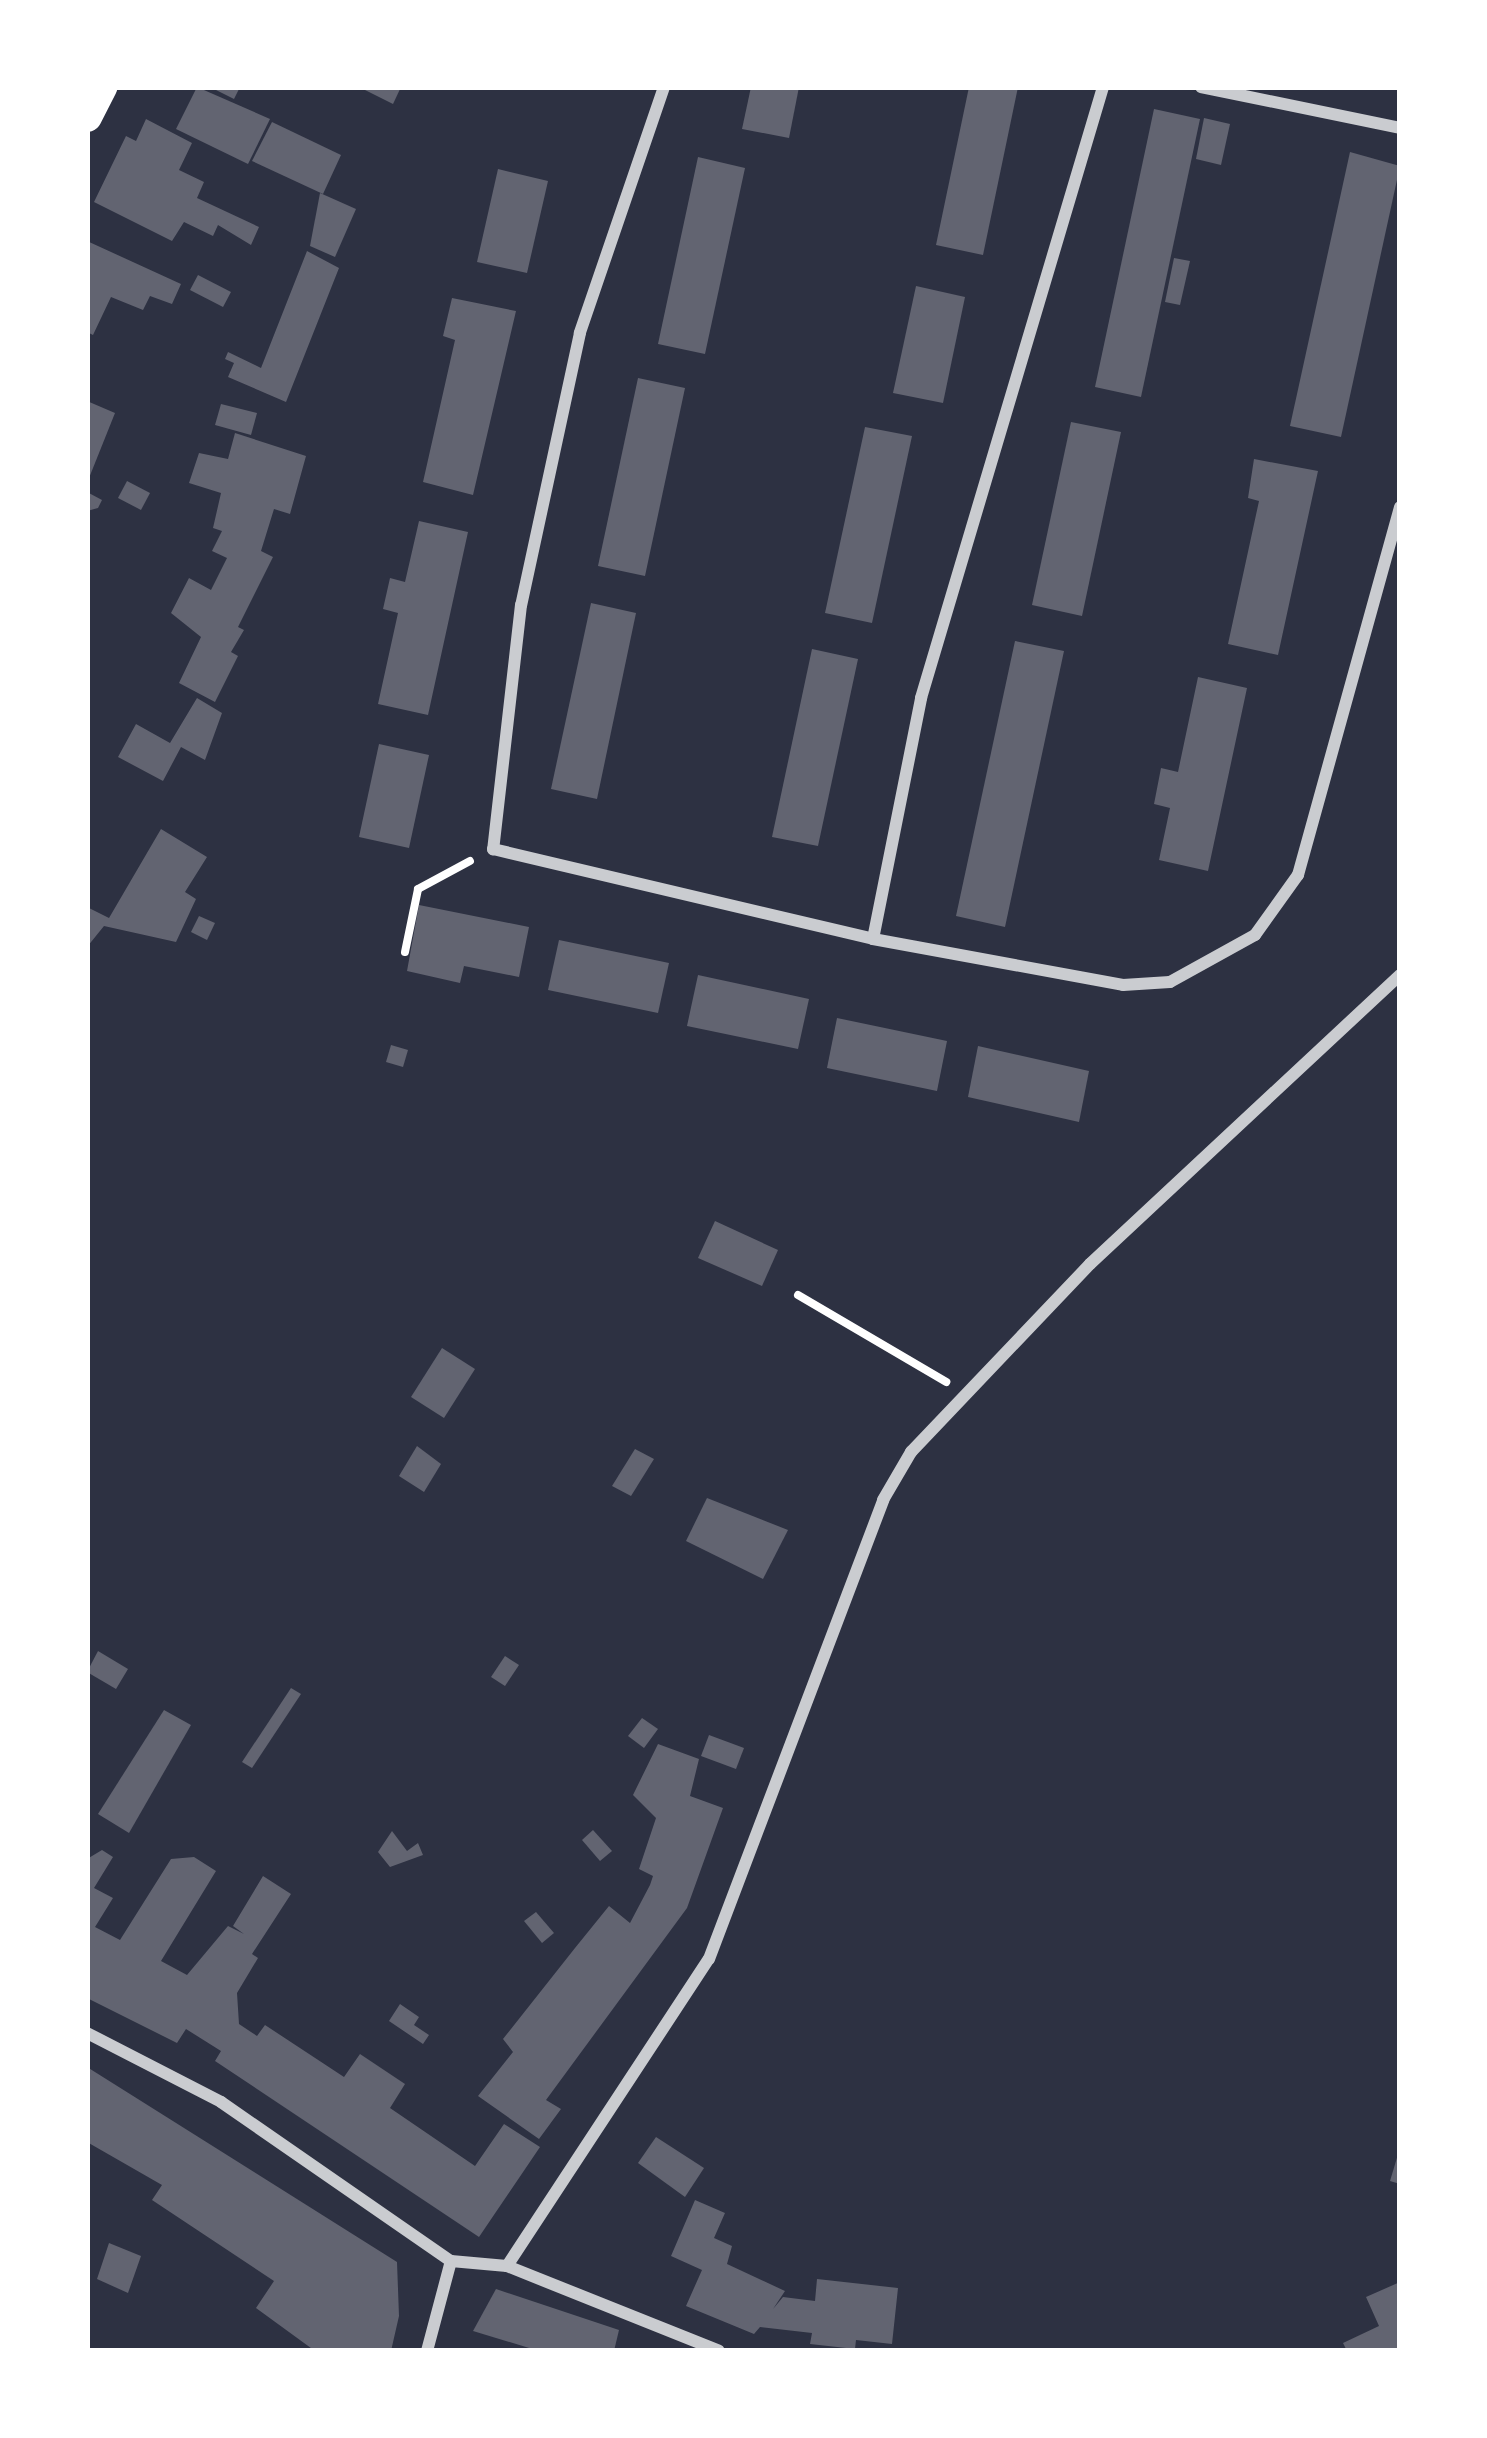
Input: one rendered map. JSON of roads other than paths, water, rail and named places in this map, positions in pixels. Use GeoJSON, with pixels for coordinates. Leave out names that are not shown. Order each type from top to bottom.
{"type":"FeatureCollection","features":[{"type":"Feature","properties":{"kind":"main road"},"geometry":{"type":"LineString","coordinates":[[87,117],[102,87]]}},
{"type":"Feature","properties":{"kind":"street"},"geometry":{"type":"LineString","coordinates":[[664,87],[580,333],[521,605],[492,843],[872,939],[1123,985],[1170,982],[1234,952],[1272,919],[1298,875],[1400,507]]}},
{"type":"Feature","properties":{"kind":"street"},"geometry":{"type":"LineString","coordinates":[[872,939],[921,698],[1103,87]]}},
{"type":"Feature","properties":{"kind":"street"},"geometry":{"type":"LineString","coordinates":[[1202,87],[1400,128]]}},
{"type":"Feature","properties":{"kind":"street"},"geometry":{"type":"LineString","coordinates":[[507,2266],[709,1959],[884,1500],[911,1452],[1090,1264],[1400,975]]}},
{"type":"Feature","properties":{"kind":"street"},"geometry":{"type":"LineString","coordinates":[[87,2033],[220,2102],[452,2261],[507,2266],[719,2351]]}},
{"type":"Feature","properties":{"kind":"street"},"geometry":{"type":"LineString","coordinates":[[427,2351],[452,2261]]}}]}
